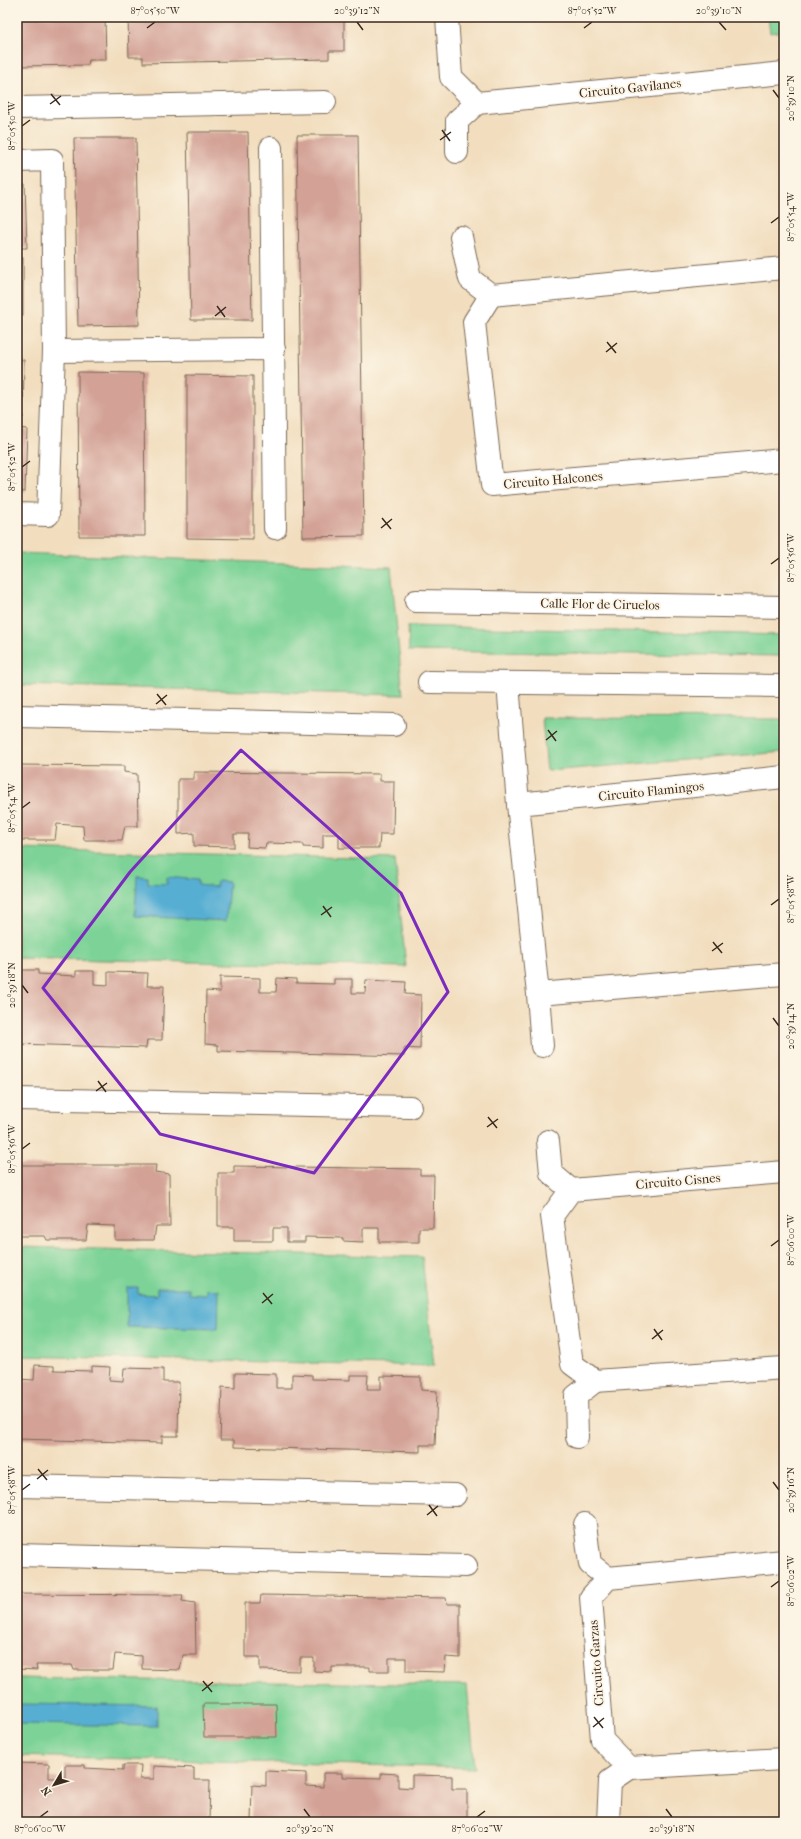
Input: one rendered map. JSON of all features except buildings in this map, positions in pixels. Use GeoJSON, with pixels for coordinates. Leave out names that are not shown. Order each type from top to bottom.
{"type":"FeatureCollection","features":[{"type":"Feature","properties":{"kind":"street"},"geometry":{"type":"LineString","coordinates":[[447,17],[451,77],[476,103],[457,121],[457,152]]}},
{"type":"Feature","properties":{"kind":"street","name":"Circuito Gavilanes"},"geometry":{"type":"LineString","coordinates":[[476,103],[784,73]]}},
{"type":"Feature","properties":{"kind":"street"},"geometry":{"type":"LineString","coordinates":[[17,108],[325,102]]}},
{"type":"Feature","properties":{"kind":"street"},"geometry":{"type":"LineString","coordinates":[[271,148],[275,528]]}},
{"type":"Feature","properties":{"kind":"street"},"geometry":{"type":"LineString","coordinates":[[17,161],[52,160],[54,350],[48,515],[17,514]]}},
{"type":"Feature","properties":{"kind":"street"},"geometry":{"type":"LineString","coordinates":[[461,237],[470,279],[491,295],[784,268]]}},
{"type":"Feature","properties":{"kind":"street","name":"Circuito Halcones"},"geometry":{"type":"LineString","coordinates":[[491,295],[474,322],[492,485],[784,460]]}},
{"type":"Feature","properties":{"kind":"street"},"geometry":{"type":"LineString","coordinates":[[54,350],[274,349]]}},
{"type":"Feature","properties":{"kind":"street","name":"Calle Flor de Ciruelos"},"geometry":{"type":"LineString","coordinates":[[416,601],[784,607]]}},
{"type":"Feature","properties":{"kind":"street"},"geometry":{"type":"LineString","coordinates":[[429,682],[784,686]]}},
{"type":"Feature","properties":{"kind":"street"},"geometry":{"type":"LineString","coordinates":[[508,684],[518,804],[542,1046]]}},
{"type":"Feature","properties":{"kind":"street"},"geometry":{"type":"LineString","coordinates":[[17,716],[394,725]]}},
{"type":"Feature","properties":{"kind":"street","name":"Circuito Flamingos"},"geometry":{"type":"LineString","coordinates":[[518,804],[784,777]]}},
{"type":"Feature","properties":{"kind":"street"},"geometry":{"type":"LineString","coordinates":[[538,994],[784,974]]}},
{"type":"Feature","properties":{"kind":"street"},"geometry":{"type":"LineString","coordinates":[[17,1099],[410,1107]]}},
{"type":"Feature","properties":{"kind":"street"},"geometry":{"type":"LineString","coordinates":[[548,1141],[551,1173],[571,1190],[552,1216],[572,1364],[595,1381]]}},
{"type":"Feature","properties":{"kind":"street","name":"Circuito Cisnes"},"geometry":{"type":"LineString","coordinates":[[571,1190],[784,1172]]}},
{"type":"Feature","properties":{"kind":"street"},"geometry":{"type":"LineString","coordinates":[[577,1437],[576,1396],[595,1381],[784,1368]]}},
{"type":"Feature","properties":{"kind":"street"},"geometry":{"type":"LineString","coordinates":[[17,1486],[456,1495]]}},
{"type":"Feature","properties":{"kind":"street"},"geometry":{"type":"LineString","coordinates":[[585,1524],[590,1564],[608,1578],[784,1560]]}},
{"type":"Feature","properties":{"kind":"street"},"geometry":{"type":"LineString","coordinates":[[17,1555],[466,1566]]}},
{"type":"Feature","properties":{"kind":"street","name":"Circuito Garzas"},"geometry":{"type":"LineString","coordinates":[[608,1578],[591,1596],[602,1740],[629,1768]]}},
{"type":"Feature","properties":{"kind":"street"},"geometry":{"type":"LineString","coordinates":[[608,1822],[610,1781],[629,1768],[784,1759]]}},
{"type":"Feature","properties":{"kind":"highlighted area"},"geometry":{"type":"Polygon","coordinates":[[[241,750],[401,893],[448,992],[314,1173],[160,1134],[43,988],[130,872],[241,750]]]}},
{"type":"Feature","properties":{"kind":"green space"},"geometry":{"type":"Polygon","coordinates":[[[768,17],[784,17],[784,31],[770,33],[768,17]]]}},
{"type":"Feature","properties":{"kind":"green space"},"geometry":{"type":"Polygon","coordinates":[[[17,553],[391,567],[403,695],[17,685],[17,553]]]}},
{"type":"Feature","properties":{"kind":"green space"},"geometry":{"type":"Polygon","coordinates":[[[408,626],[784,635],[784,656],[409,651],[408,626]]]}},
{"type":"Feature","properties":{"kind":"green space"},"geometry":{"type":"Polygon","coordinates":[[[542,718],[784,719],[784,752],[547,771],[542,718]]]}},
{"type":"Feature","properties":{"kind":"green space"},"geometry":{"type":"Polygon","coordinates":[[[17,849],[395,859],[406,967],[17,958],[17,849]]]}},
{"type":"Feature","properties":{"kind":"green space"},"geometry":{"type":"Polygon","coordinates":[[[17,1247],[422,1257],[434,1366],[17,1356],[17,1247]]]}},
{"type":"Feature","properties":{"kind":"green space"},"geometry":{"type":"Polygon","coordinates":[[[17,1678],[467,1685],[475,1768],[17,1756],[17,1678]]]}},
{"type":"Feature","properties":{"kind":"water"},"geometry":{"type":"Polygon","coordinates":[[[137,876],[148,877],[148,883],[167,884],[167,877],[198,880],[198,885],[216,887],[217,881],[229,882],[226,921],[135,916],[137,876]]]}},
{"type":"Feature","properties":{"kind":"water"},"geometry":{"type":"Polygon","coordinates":[[[127,1288],[138,1288],[138,1294],[157,1295],[157,1288],[189,1288],[189,1294],[207,1295],[207,1289],[219,1290],[218,1329],[127,1327],[127,1288]]]}},
{"type":"Feature","properties":{"kind":"water"},"geometry":{"type":"Polygon","coordinates":[[[19,1704],[157,1706],[157,1726],[19,1724],[19,1704]]]}}]}
